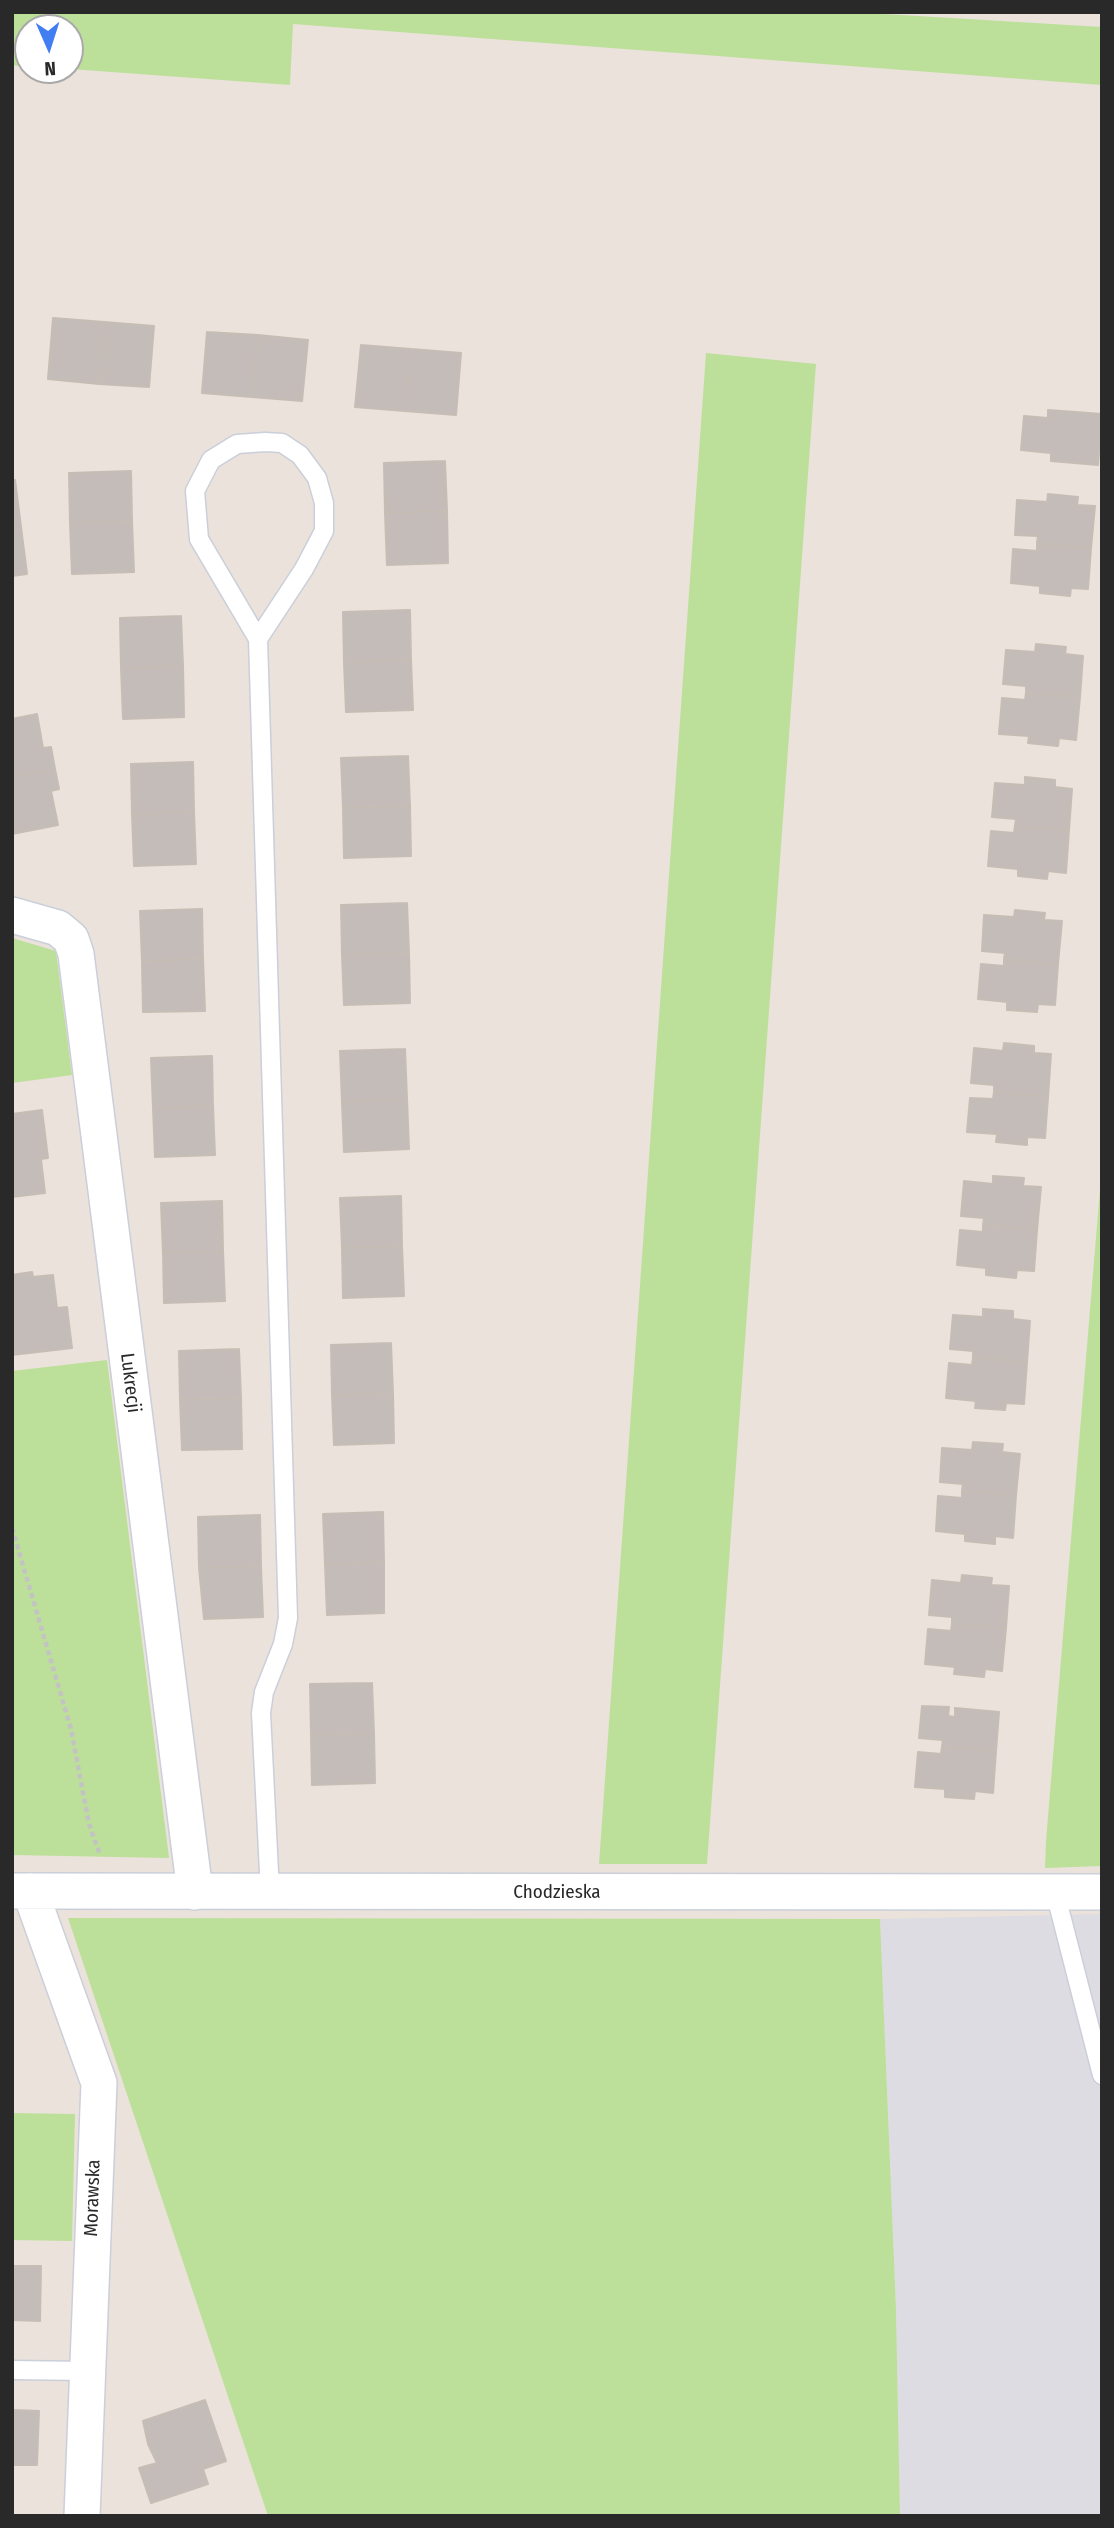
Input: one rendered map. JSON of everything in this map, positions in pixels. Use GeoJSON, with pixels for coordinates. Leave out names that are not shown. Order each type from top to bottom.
{"type":"FeatureCollection","features":[{"type":"Feature","properties":{"kind":"street","name":"Lukrecji"},"geometry":{"type":"LineString","coordinates":[[12,915],[58,928],[71,939],[76,954],[195,1892]]}},
{"type":"Feature","properties":{"kind":"street","name":"Chodzieska"},"geometry":{"type":"LineString","coordinates":[[21,1891],[1102,1892]]}},
{"type":"Feature","properties":{"kind":"street","name":"Morawska"},"geometry":{"type":"LineString","coordinates":[[21,1891],[99,2083],[82,2516]]}},
{"type":"Feature","properties":{"kind":"lane"},"geometry":{"type":"LineString","coordinates":[[258,639],[304,569],[324,531],[324,503],[317,478],[300,455],[282,443],[237,444],[211,460],[195,491],[199,539],[258,639],[288,1618],[283,1644],[264,1692],[261,1713],[270,1892]]}},
{"type":"Feature","properties":{"kind":"lane"},"geometry":{"type":"LineString","coordinates":[[1055,1892],[1102,2075]]}},
{"type":"Feature","properties":{"kind":"lane"},"geometry":{"type":"LineString","coordinates":[[12,2370],[86,2371]]}},
{"type":"Feature","properties":{"kind":"path"},"geometry":{"type":"LineString","coordinates":[[12,1528],[71,1729],[89,1824],[113,1892]]}},
{"type":"Feature","properties":{"kind":"shaded area"},"geometry":{"type":"Polygon","coordinates":[[[1102,1914],[1102,2516],[900,2516],[896,2309],[880,1919],[1102,1914]]]}},
{"type":"Feature","properties":{"kind":"green space"},"geometry":{"type":"Polygon","coordinates":[[[12,12],[851,12],[1102,27],[1102,85],[293,24],[290,85],[84,70],[84,14],[14,14],[12,65],[12,12]]]}},
{"type":"Feature","properties":{"kind":"green space"},"geometry":{"type":"Polygon","coordinates":[[[706,353],[816,364],[707,1864],[599,1864],[706,353]]]}},
{"type":"Feature","properties":{"kind":"green space"},"geometry":{"type":"Polygon","coordinates":[[[12,938],[56,951],[72,1075],[12,1083],[12,938]]]}},
{"type":"Feature","properties":{"kind":"green space"},"geometry":{"type":"Polygon","coordinates":[[[1102,1165],[1102,1866],[1045,1868],[1046,1841],[1102,1165]]]}},
{"type":"Feature","properties":{"kind":"green space"},"geometry":{"type":"Polygon","coordinates":[[[107,1360],[169,1858],[12,1855],[12,1371],[107,1360]]]}},
{"type":"Feature","properties":{"kind":"green space"},"geometry":{"type":"Polygon","coordinates":[[[68,1918],[880,1919],[896,2309],[900,2516],[268,2516],[68,1918]]]}},
{"type":"Feature","properties":{"kind":"green space"},"geometry":{"type":"Polygon","coordinates":[[[12,2113],[75,2114],[72,2241],[12,2240],[12,2113]]]}},
{"type":"Feature","properties":{"kind":"building"},"geometry":{"type":"Polygon","coordinates":[[[53,318],[104,322],[99,384],[48,379],[53,318]]]}},
{"type":"Feature","properties":{"kind":"building"},"geometry":{"type":"Polygon","coordinates":[[[104,322],[154,326],[149,387],[99,384],[104,322]]]}},
{"type":"Feature","properties":{"kind":"building"},"geometry":{"type":"Polygon","coordinates":[[[207,332],[258,335],[252,397],[202,393],[207,332]]]}},
{"type":"Feature","properties":{"kind":"building"},"geometry":{"type":"Polygon","coordinates":[[[258,335],[308,340],[302,401],[252,397],[258,335]]]}},
{"type":"Feature","properties":{"kind":"building"},"geometry":{"type":"Polygon","coordinates":[[[361,345],[411,349],[405,411],[355,407],[361,345]]]}},
{"type":"Feature","properties":{"kind":"building"},"geometry":{"type":"Polygon","coordinates":[[[411,349],[461,353],[456,415],[405,411],[411,349]]]}},
{"type":"Feature","properties":{"kind":"building"},"geometry":{"type":"Polygon","coordinates":[[[1048,410],[1102,414],[1098,465],[1051,461],[1051,453],[1021,450],[1024,416],[1048,418],[1048,410]]]}},
{"type":"Feature","properties":{"kind":"building"},"geometry":{"type":"Polygon","coordinates":[[[445,461],[447,511],[385,513],[384,463],[445,461]]]}},
{"type":"Feature","properties":{"kind":"building"},"geometry":{"type":"Polygon","coordinates":[[[131,471],[132,521],[70,523],[69,473],[131,471]]]}},
{"type":"Feature","properties":{"kind":"building"},"geometry":{"type":"Polygon","coordinates":[[[12,480],[15,480],[27,574],[12,576],[12,480]]]}},
{"type":"Feature","properties":{"kind":"building"},"geometry":{"type":"Polygon","coordinates":[[[1048,494],[1078,497],[1077,505],[1095,506],[1091,548],[1037,543],[1038,536],[1015,535],[1017,500],[1047,502],[1048,494]]]}},
{"type":"Feature","properties":{"kind":"building"},"geometry":{"type":"Polygon","coordinates":[[[447,511],[448,563],[387,565],[385,513],[447,511]]]}},
{"type":"Feature","properties":{"kind":"building"},"geometry":{"type":"Polygon","coordinates":[[[132,521],[134,572],[72,574],[70,523],[132,521]]]}},
{"type":"Feature","properties":{"kind":"building"},"geometry":{"type":"Polygon","coordinates":[[[1037,543],[1091,548],[1088,589],[1071,588],[1070,596],[1040,593],[1040,586],[1011,583],[1013,549],[1037,551],[1037,543]]]}},
{"type":"Feature","properties":{"kind":"building"},"geometry":{"type":"Polygon","coordinates":[[[410,610],[411,660],[344,662],[343,612],[410,610]]]}},
{"type":"Feature","properties":{"kind":"building"},"geometry":{"type":"Polygon","coordinates":[[[181,616],[183,666],[121,668],[120,618],[181,616]]]}},
{"type":"Feature","properties":{"kind":"building"},"geometry":{"type":"Polygon","coordinates":[[[1036,644],[1066,647],[1065,654],[1083,656],[1080,697],[1026,693],[1026,686],[1003,684],[1006,650],[1035,652],[1036,644]]]}},
{"type":"Feature","properties":{"kind":"building"},"geometry":{"type":"Polygon","coordinates":[[[411,660],[413,710],[346,712],[344,662],[411,660]]]}},
{"type":"Feature","properties":{"kind":"building"},"geometry":{"type":"Polygon","coordinates":[[[183,666],[184,717],[123,719],[121,668],[183,666]]]}},
{"type":"Feature","properties":{"kind":"building"},"geometry":{"type":"Polygon","coordinates":[[[1026,693],[1080,697],[1076,740],[1059,738],[1058,746],[1028,743],[1029,736],[999,734],[1002,698],[1025,700],[1026,693]]]}},
{"type":"Feature","properties":{"kind":"building"},"geometry":{"type":"Polygon","coordinates":[[[37,714],[43,748],[51,747],[55,769],[12,776],[12,719],[37,714]]]}},
{"type":"Feature","properties":{"kind":"building"},"geometry":{"type":"Polygon","coordinates":[[[408,756],[410,806],[343,808],[341,758],[408,756]]]}},
{"type":"Feature","properties":{"kind":"building"},"geometry":{"type":"Polygon","coordinates":[[[193,762],[194,812],[132,814],[131,764],[193,762]]]}},
{"type":"Feature","properties":{"kind":"building"},"geometry":{"type":"Polygon","coordinates":[[[55,769],[59,789],[51,791],[58,825],[12,834],[12,776],[55,769]]]}},
{"type":"Feature","properties":{"kind":"building"},"geometry":{"type":"Polygon","coordinates":[[[1025,777],[1055,780],[1055,787],[1072,789],[1069,830],[1015,826],[1016,819],[992,817],[995,783],[1025,785],[1025,777]]]}},
{"type":"Feature","properties":{"kind":"building"},"geometry":{"type":"Polygon","coordinates":[[[410,806],[411,856],[344,858],[343,808],[410,806]]]}},
{"type":"Feature","properties":{"kind":"building"},"geometry":{"type":"Polygon","coordinates":[[[194,812],[196,864],[134,866],[132,814],[194,812]]]}},
{"type":"Feature","properties":{"kind":"building"},"geometry":{"type":"Polygon","coordinates":[[[1015,826],[1069,830],[1066,873],[1048,871],[1047,879],[1018,876],[1018,869],[988,866],[991,831],[1014,833],[1015,826]]]}},
{"type":"Feature","properties":{"kind":"building"},"geometry":{"type":"Polygon","coordinates":[[[407,903],[409,953],[342,955],[341,905],[407,903]]]}},
{"type":"Feature","properties":{"kind":"building"},"geometry":{"type":"Polygon","coordinates":[[[202,909],[203,959],[142,961],[140,911],[202,909]]]}},
{"type":"Feature","properties":{"kind":"building"},"geometry":{"type":"Polygon","coordinates":[[[1015,910],[1045,913],[1044,920],[1062,921],[1058,964],[1004,959],[1005,953],[982,951],[984,915],[1014,917],[1015,910]]]}},
{"type":"Feature","properties":{"kind":"building"},"geometry":{"type":"Polygon","coordinates":[[[409,953],[410,1003],[344,1005],[342,955],[409,953]]]}},
{"type":"Feature","properties":{"kind":"building"},"geometry":{"type":"Polygon","coordinates":[[[203,959],[205,1011],[143,1012],[142,961],[203,959]]]}},
{"type":"Feature","properties":{"kind":"building"},"geometry":{"type":"Polygon","coordinates":[[[1004,959],[1058,964],[1055,1005],[1038,1004],[1037,1012],[1007,1010],[1007,1002],[978,999],[981,964],[1004,966],[1004,959]]]}},
{"type":"Feature","properties":{"kind":"building"},"geometry":{"type":"Polygon","coordinates":[[[1004,1043],[1034,1046],[1034,1053],[1051,1054],[1048,1097],[994,1092],[994,1085],[971,1083],[974,1048],[1003,1051],[1004,1043]]]}},
{"type":"Feature","properties":{"kind":"building"},"geometry":{"type":"Polygon","coordinates":[[[405,1049],[407,1099],[342,1102],[340,1051],[405,1049]]]}},
{"type":"Feature","properties":{"kind":"building"},"geometry":{"type":"Polygon","coordinates":[[[212,1056],[213,1106],[153,1108],[151,1058],[212,1056]]]}},
{"type":"Feature","properties":{"kind":"building"},"geometry":{"type":"Polygon","coordinates":[[[994,1092],[1048,1097],[1045,1138],[1027,1137],[1027,1145],[996,1142],[997,1134],[967,1132],[970,1098],[993,1099],[994,1092]]]}},
{"type":"Feature","properties":{"kind":"building"},"geometry":{"type":"Polygon","coordinates":[[[407,1099],[409,1149],[344,1152],[342,1102],[407,1099]]]}},
{"type":"Feature","properties":{"kind":"building"},"geometry":{"type":"Polygon","coordinates":[[[213,1106],[215,1155],[155,1157],[153,1108],[213,1106]]]}},
{"type":"Feature","properties":{"kind":"building"},"geometry":{"type":"Polygon","coordinates":[[[42,1110],[48,1158],[41,1159],[45,1193],[12,1197],[12,1114],[42,1110]]]}},
{"type":"Feature","properties":{"kind":"building"},"geometry":{"type":"Polygon","coordinates":[[[993,1176],[1024,1178],[1023,1186],[1041,1187],[1037,1230],[983,1225],[984,1218],[961,1216],[964,1181],[993,1184],[993,1176]]]}},
{"type":"Feature","properties":{"kind":"building"},"geometry":{"type":"Polygon","coordinates":[[[401,1196],[402,1246],[342,1248],[340,1198],[401,1196]]]}},
{"type":"Feature","properties":{"kind":"building"},"geometry":{"type":"Polygon","coordinates":[[[222,1201],[223,1251],[163,1253],[161,1203],[222,1201]]]}},
{"type":"Feature","properties":{"kind":"building"},"geometry":{"type":"Polygon","coordinates":[[[983,1225],[1037,1230],[1034,1271],[1017,1270],[1016,1278],[986,1275],[986,1268],[957,1265],[960,1230],[983,1232],[983,1225]]]}},
{"type":"Feature","properties":{"kind":"building"},"geometry":{"type":"Polygon","coordinates":[[[402,1246],[404,1296],[343,1298],[342,1248],[402,1246]]]}},
{"type":"Feature","properties":{"kind":"building"},"geometry":{"type":"Polygon","coordinates":[[[223,1251],[225,1301],[164,1303],[163,1253],[223,1251]]]}},
{"type":"Feature","properties":{"kind":"building"},"geometry":{"type":"Polygon","coordinates":[[[32,1272],[33,1277],[53,1275],[57,1308],[67,1307],[72,1348],[12,1355],[12,1275],[32,1272]]]}},
{"type":"Feature","properties":{"kind":"building"},"geometry":{"type":"Polygon","coordinates":[[[983,1309],[1013,1311],[1013,1319],[1030,1321],[1027,1362],[973,1358],[973,1351],[950,1349],[953,1315],[983,1317],[983,1309]]]}},
{"type":"Feature","properties":{"kind":"building"},"geometry":{"type":"Polygon","coordinates":[[[391,1343],[393,1394],[332,1395],[331,1345],[391,1343]]]}},
{"type":"Feature","properties":{"kind":"building"},"geometry":{"type":"Polygon","coordinates":[[[239,1349],[241,1398],[180,1400],[179,1351],[239,1349]]]}},
{"type":"Feature","properties":{"kind":"building"},"geometry":{"type":"Polygon","coordinates":[[[973,1358],[1027,1362],[1024,1404],[1006,1403],[1005,1410],[975,1408],[976,1401],[946,1398],[949,1363],[972,1365],[973,1358]]]}},
{"type":"Feature","properties":{"kind":"building"},"geometry":{"type":"Polygon","coordinates":[[[393,1394],[394,1443],[334,1445],[332,1395],[393,1394]]]}},
{"type":"Feature","properties":{"kind":"building"},"geometry":{"type":"Polygon","coordinates":[[[241,1398],[242,1449],[182,1450],[180,1400],[241,1398]]]}},
{"type":"Feature","properties":{"kind":"building"},"geometry":{"type":"Polygon","coordinates":[[[973,1442],[1003,1444],[1002,1452],[1020,1454],[1016,1495],[962,1491],[963,1484],[940,1482],[942,1448],[972,1450],[973,1442]]]}},
{"type":"Feature","properties":{"kind":"building"},"geometry":{"type":"Polygon","coordinates":[[[962,1491],[1016,1495],[1013,1538],[995,1536],[995,1544],[965,1541],[965,1534],[936,1531],[938,1496],[962,1498],[962,1491]]]}},
{"type":"Feature","properties":{"kind":"building"},"geometry":{"type":"Polygon","coordinates":[[[383,1512],[384,1562],[325,1564],[323,1514],[383,1512]]]}},
{"type":"Feature","properties":{"kind":"building"},"geometry":{"type":"Polygon","coordinates":[[[260,1515],[261,1566],[199,1568],[198,1517],[260,1515]]]}},
{"type":"Feature","properties":{"kind":"building"},"geometry":{"type":"Polygon","coordinates":[[[384,1562],[384,1613],[327,1615],[325,1564],[384,1562]]]}},
{"type":"Feature","properties":{"kind":"building"},"geometry":{"type":"Polygon","coordinates":[[[261,1566],[263,1617],[204,1619],[199,1568],[261,1566]]]}},
{"type":"Feature","properties":{"kind":"building"},"geometry":{"type":"Polygon","coordinates":[[[962,1575],[992,1578],[991,1585],[1009,1586],[1006,1628],[952,1624],[952,1617],[929,1615],[932,1580],[961,1583],[962,1575]]]}},
{"type":"Feature","properties":{"kind":"building"},"geometry":{"type":"Polygon","coordinates":[[[952,1624],[1006,1628],[1002,1671],[985,1669],[984,1677],[954,1674],[955,1667],[925,1664],[928,1629],[951,1631],[952,1624]]]}},
{"type":"Feature","properties":{"kind":"building"},"geometry":{"type":"Polygon","coordinates":[[[372,1683],[374,1733],[311,1735],[310,1684],[372,1683]]]}},
{"type":"Feature","properties":{"kind":"building"},"geometry":{"type":"Polygon","coordinates":[[[922,1706],[949,1707],[948,1716],[955,1717],[955,1708],[999,1712],[996,1751],[942,1747],[943,1740],[919,1738],[922,1706]]]}},
{"type":"Feature","properties":{"kind":"building"},"geometry":{"type":"Polygon","coordinates":[[[374,1733],[375,1783],[312,1785],[311,1735],[374,1733]]]}},
{"type":"Feature","properties":{"kind":"building"},"geometry":{"type":"Polygon","coordinates":[[[942,1747],[996,1751],[993,1793],[975,1791],[974,1799],[945,1797],[945,1789],[915,1787],[918,1752],[941,1754],[942,1747]]]}},
{"type":"Feature","properties":{"kind":"building"},"geometry":{"type":"Polygon","coordinates":[[[12,2266],[41,2266],[40,2321],[12,2320],[12,2266]]]}},
{"type":"Feature","properties":{"kind":"building"},"geometry":{"type":"Polygon","coordinates":[[[205,2400],[226,2461],[203,2469],[208,2484],[151,2503],[139,2468],[157,2463],[148,2444],[143,2421],[205,2400]]]}},
{"type":"Feature","properties":{"kind":"building"},"geometry":{"type":"Polygon","coordinates":[[[12,2410],[39,2411],[37,2465],[12,2465],[12,2410]]]}}]}
